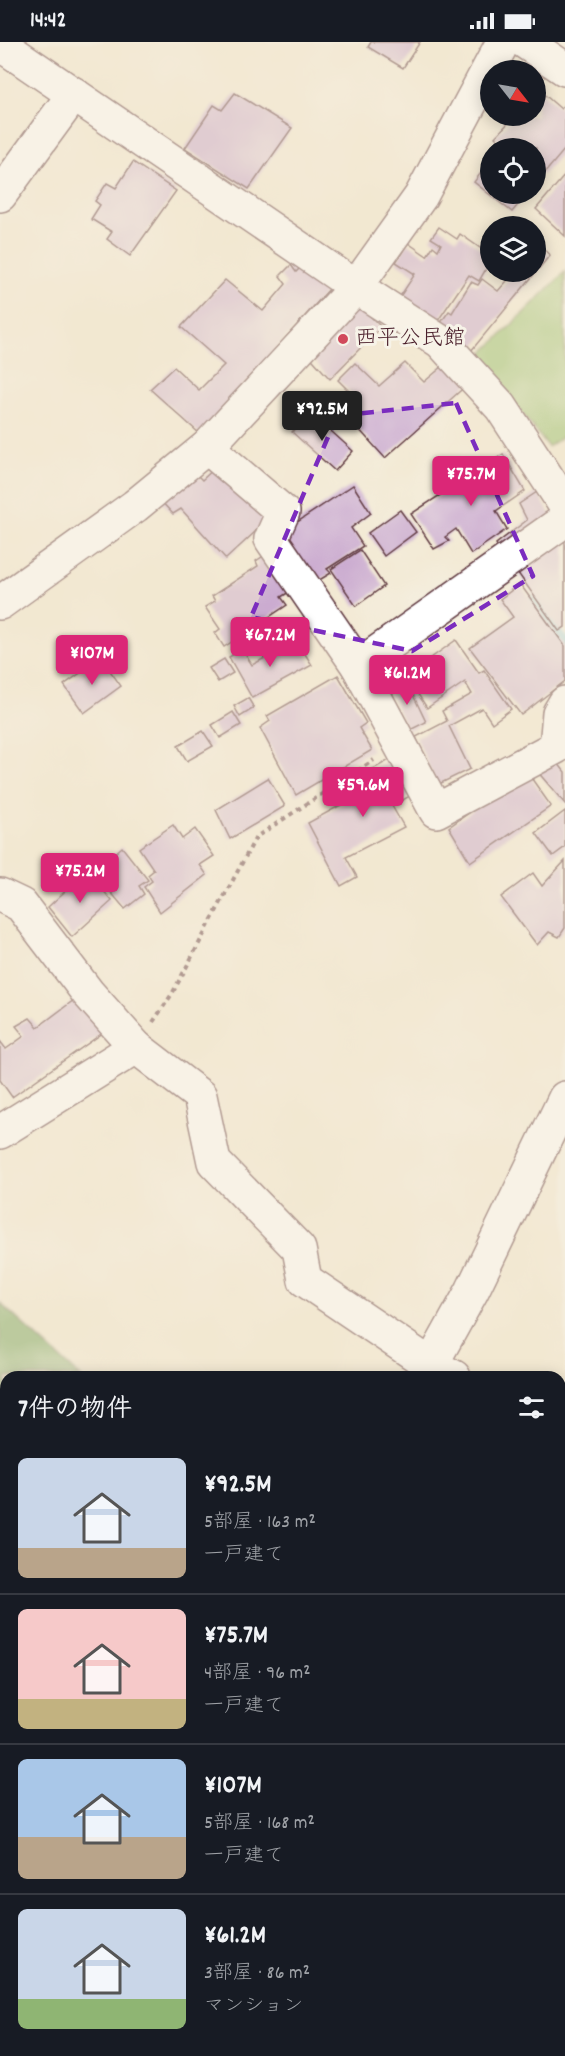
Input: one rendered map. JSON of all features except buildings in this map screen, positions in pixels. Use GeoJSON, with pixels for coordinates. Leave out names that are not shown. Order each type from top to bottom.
{"type":"FeatureCollection","features":[{"type":"Feature","properties":{"kind":"street"},"geometry":{"type":"LineString","coordinates":[[0,603],[135,506],[207,447],[356,287],[421,196],[503,42]]}},
{"type":"Feature","properties":{"kind":"street"},"geometry":{"type":"LineString","coordinates":[[525,42],[565,69]]}},
{"type":"Feature","properties":{"kind":"street"},"geometry":{"type":"LineString","coordinates":[[21,49],[74,94],[356,287],[441,342],[501,408],[565,505]]}},
{"type":"Feature","properties":{"kind":"street"},"geometry":{"type":"LineString","coordinates":[[0,195],[74,94]]}},
{"type":"Feature","properties":{"kind":"street"},"geometry":{"type":"LineString","coordinates":[[207,447],[283,512],[271,539],[358,666],[436,811],[561,753],[559,713],[565,703]]}},
{"type":"Feature","properties":{"kind":"street"},"geometry":{"type":"LineString","coordinates":[[358,666],[565,520]]}},
{"type":"Feature","properties":{"kind":"street"},"geometry":{"type":"LineString","coordinates":[[0,895],[21,905],[88,993],[136,1047],[200,1096],[214,1162],[299,1249],[305,1280],[443,1371],[472,1291],[565,1098]]}},
{"type":"Feature","properties":{"kind":"street"},"geometry":{"type":"LineString","coordinates":[[0,1132],[136,1047]]}},
{"type":"Feature","properties":{"kind":"path"},"geometry":{"type":"LineString","coordinates":[[136,1047],[172,994],[256,837],[399,743]]}},
{"type":"Feature","properties":{"kind":"highlighted area"},"geometry":{"type":"Polygon","coordinates":[[[456,403],[533,576],[412,651],[251,617],[337,416],[456,403]]]}},
{"type":"Feature","properties":{"kind":"green space"},"geometry":{"type":"Polygon","coordinates":[[[565,272],[565,435],[548,447],[479,357],[565,272]]]}},
{"type":"Feature","properties":{"kind":"green space"},"geometry":{"type":"Polygon","coordinates":[[[0,1303],[74,1371],[0,1371],[0,1303]]]}},
{"type":"Feature","properties":{"kind":"waterway"},"geometry":{"type":"LineString","coordinates":[[534,599],[565,642]]}},
{"type":"Feature","properties":{"kind":"place","name":"西平公民館"},"geometry":{"type":"Point","coordinates":[343,339]}}]}
